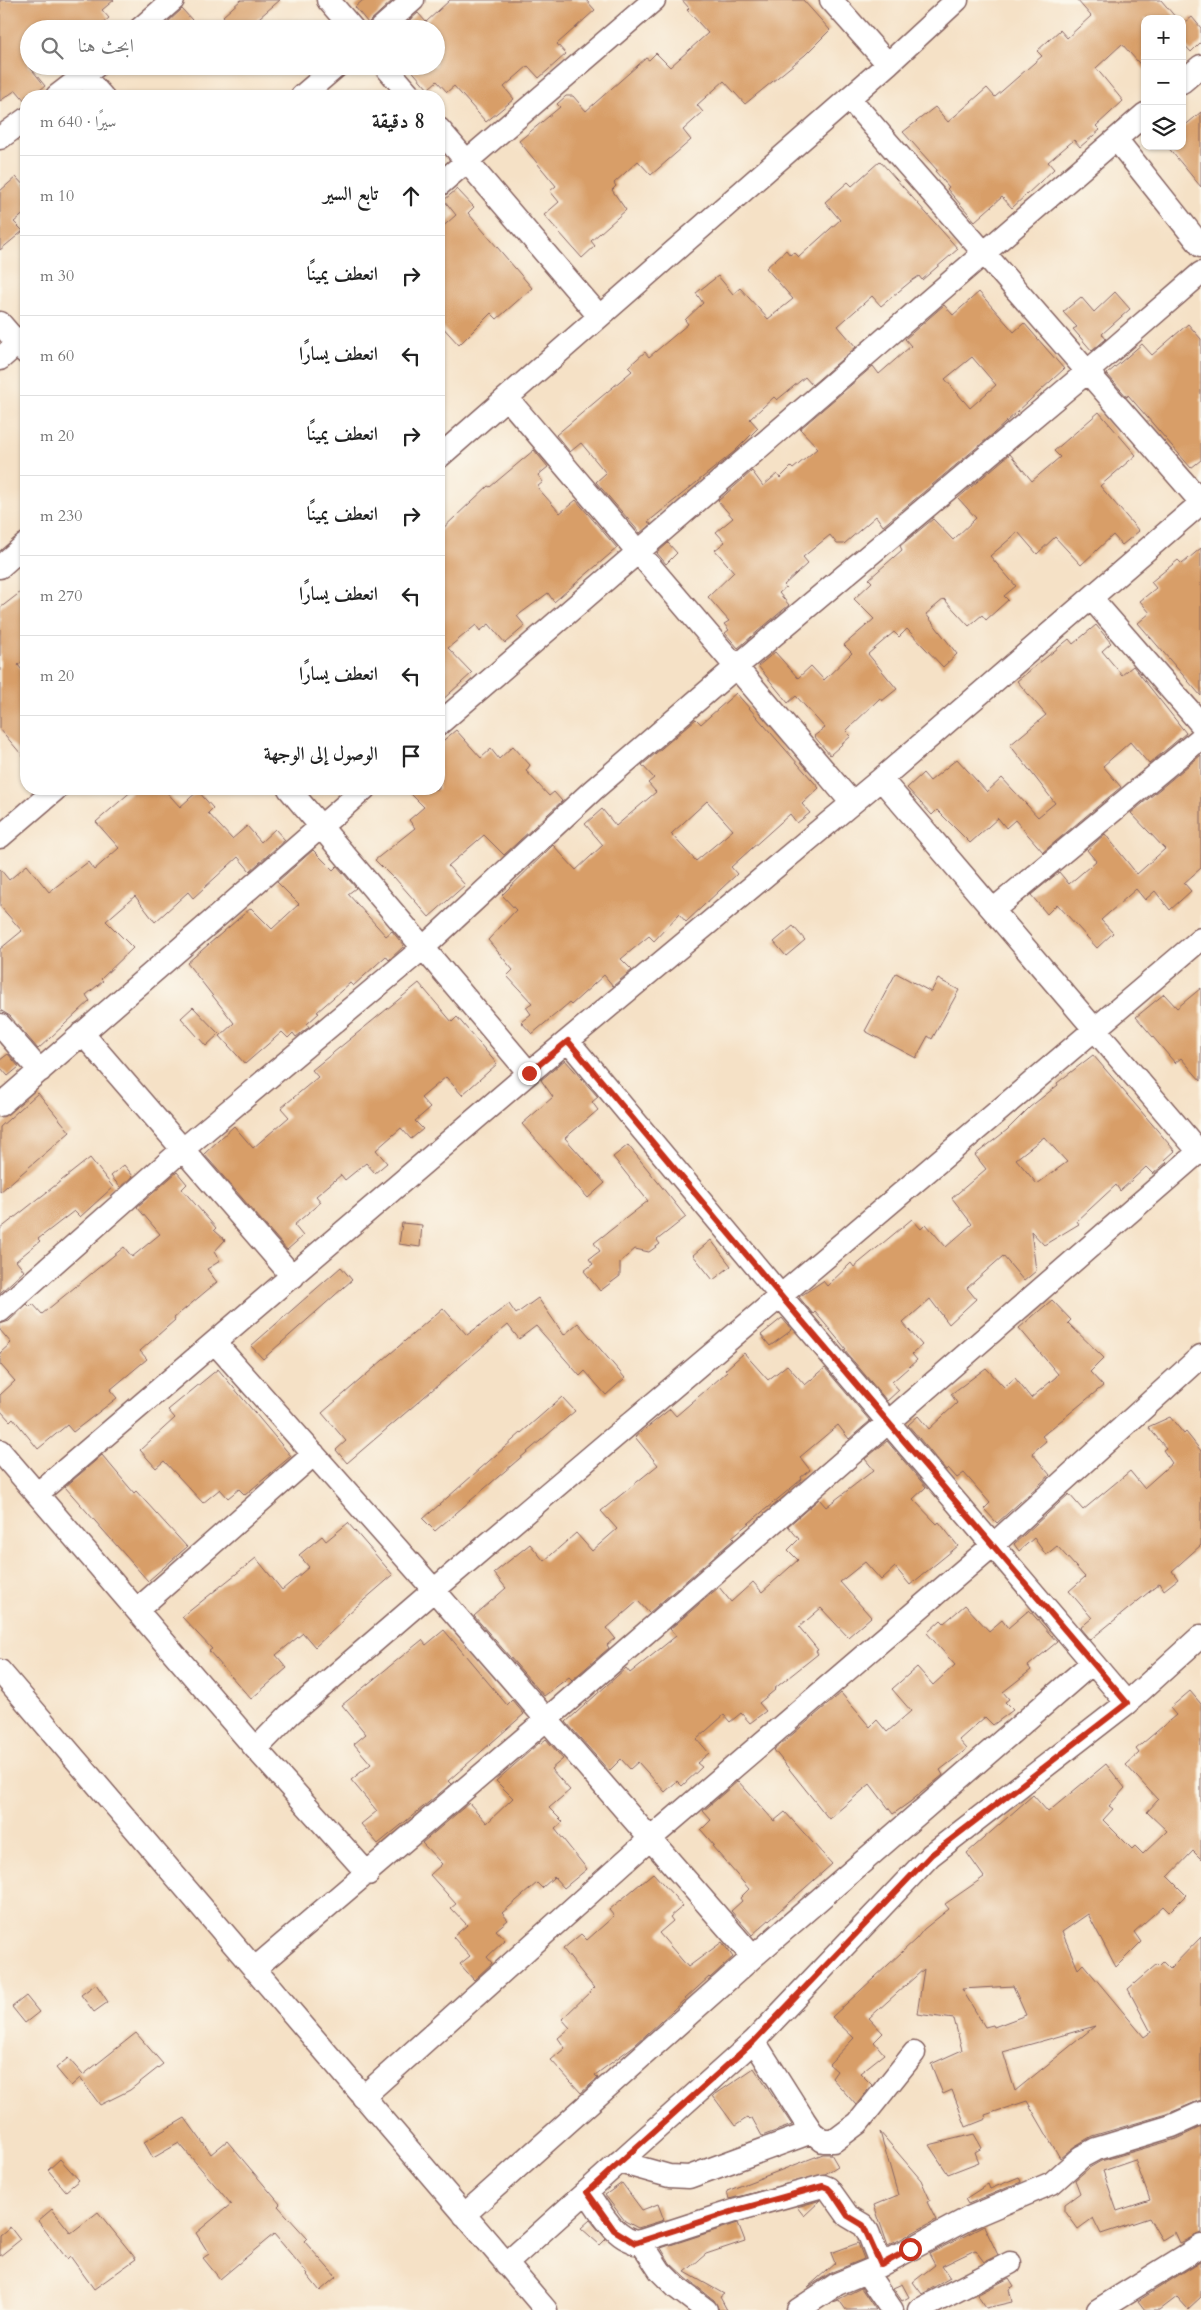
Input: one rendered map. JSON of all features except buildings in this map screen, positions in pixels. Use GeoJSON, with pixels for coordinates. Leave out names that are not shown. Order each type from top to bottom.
{"type":"FeatureCollection","features":[{"type":"Feature","properties":{"kind":"street"},"geometry":{"type":"LineString","coordinates":[[150,20],[173,0]]}},
{"type":"Feature","properties":{"kind":"street"},"geometry":{"type":"LineString","coordinates":[[328,0],[345,20]]}},
{"type":"Feature","properties":{"kind":"street"},"geometry":{"type":"LineString","coordinates":[[390,20],[413,0]]}},
{"type":"Feature","properties":{"kind":"street"},"geometry":{"type":"LineString","coordinates":[[445,180],[654,0]]}},
{"type":"Feature","properties":{"kind":"street"},"geometry":{"type":"LineString","coordinates":[[831,0],[888,64]]}},
{"type":"Feature","properties":{"kind":"street"},"geometry":{"type":"LineString","coordinates":[[445,452],[888,64],[957,0]]}},
{"type":"Feature","properties":{"kind":"street"},"geometry":{"type":"LineString","coordinates":[[1186,79],[1201,66]]}},
{"type":"Feature","properties":{"kind":"street"},"geometry":{"type":"LineString","coordinates":[[65,90],[85,75]]}},
{"type":"Feature","properties":{"kind":"street"},"geometry":{"type":"LineString","coordinates":[[92,75],[99,90]]}},
{"type":"Feature","properties":{"kind":"street"},"geometry":{"type":"LineString","coordinates":[[309,90],[326,75]]}},
{"type":"Feature","properties":{"kind":"street"},"geometry":{"type":"LineString","coordinates":[[393,75],[406,90]]}},
{"type":"Feature","properties":{"kind":"street"},"geometry":{"type":"LineString","coordinates":[[37,1494],[216,1344],[529,1073],[881,779],[1092,599],[1201,502],[849,98]]}},
{"type":"Feature","properties":{"kind":"street"},"geometry":{"type":"LineString","coordinates":[[445,719],[1141,117]]}},
{"type":"Feature","properties":{"kind":"street"},"geometry":{"type":"LineString","coordinates":[[1,136],[20,123]]}},
{"type":"Feature","properties":{"kind":"street"},"geometry":{"type":"LineString","coordinates":[[445,136],[599,316]]}},
{"type":"Feature","properties":{"kind":"street"},"geometry":{"type":"LineString","coordinates":[[1116,139],[1201,246]]}},
{"type":"Feature","properties":{"kind":"street"},"geometry":{"type":"LineString","coordinates":[[0,1311],[182,1150],[423,948],[593,790],[736,667],[1087,372],[1201,273]]}},
{"type":"Feature","properties":{"kind":"street"},"geometry":{"type":"LineString","coordinates":[[0,323],[20,341]]}},
{"type":"Feature","properties":{"kind":"street"},"geometry":{"type":"LineString","coordinates":[[0,358],[20,346]]}},
{"type":"Feature","properties":{"kind":"street"},"geometry":{"type":"LineString","coordinates":[[507,398],[852,803]]}},
{"type":"Feature","properties":{"kind":"street"},"geometry":{"type":"LineString","coordinates":[[0,567],[20,549]]}},
{"type":"Feature","properties":{"kind":"street"},"geometry":{"type":"LineString","coordinates":[[1092,599],[1201,724]]}},
{"type":"Feature","properties":{"kind":"street"},"geometry":{"type":"LineString","coordinates":[[993,910],[1201,738]]}},
{"type":"Feature","properties":{"kind":"street"},"geometry":{"type":"LineString","coordinates":[[254,1969],[368,1874],[1200,1152],[881,779]]}},
{"type":"Feature","properties":{"kind":"street"},"geometry":{"type":"LineString","coordinates":[[0,837],[49,795]]}},
{"type":"Feature","properties":{"kind":"street"},"geometry":{"type":"LineString","coordinates":[[294,795],[529,1073]]}},
{"type":"Feature","properties":{"kind":"street"},"geometry":{"type":"LineString","coordinates":[[0,1105],[357,795]]}},
{"type":"Feature","properties":{"kind":"street"},"geometry":{"type":"LineString","coordinates":[[256,1749],[289,1715],[434,1590],[1201,939]]}},
{"type":"Feature","properties":{"kind":"street"},"geometry":{"type":"LineString","coordinates":[[0,1025],[40,1071]]}},
{"type":"Feature","properties":{"kind":"street"},"geometry":{"type":"LineString","coordinates":[[82,1033],[293,1277]]}},
{"type":"Feature","properties":{"kind":"street"},"geometry":{"type":"LineString","coordinates":[[568,1041],[887,1422],[1127,1703]]}},
{"type":"Feature","properties":{"kind":"street"},"geometry":{"type":"LineString","coordinates":[[216,1344],[434,1590],[753,1957]]}},
{"type":"Feature","properties":{"kind":"street"},"geometry":{"type":"LineString","coordinates":[[363,2097],[650,1840],[993,1544],[1201,1356]]}},
{"type":"Feature","properties":{"kind":"street"},"geometry":{"type":"LineString","coordinates":[[0,1451],[256,1749],[368,1874]]}},
{"type":"Feature","properties":{"kind":"street"},"geometry":{"type":"LineString","coordinates":[[137,1610],[314,1454]]}},
{"type":"Feature","properties":{"kind":"street"},"geometry":{"type":"LineString","coordinates":[[506,2264],[754,2041],[931,1855],[1127,1703],[1201,1636]]}},
{"type":"Feature","properties":{"kind":"street"},"geometry":{"type":"LineString","coordinates":[[464,2215],[753,1957],[1092,1663]]}},
{"type":"Feature","properties":{"kind":"street"},"geometry":{"type":"LineString","coordinates":[[0,1670],[546,2310]]}},
{"type":"Feature","properties":{"kind":"street"},"geometry":{"type":"LineString","coordinates":[[754,2041],[812,2132],[823,2141],[834,2141],[858,2123],[914,2053]]}},
{"type":"Feature","properties":{"kind":"street"},"geometry":{"type":"LineString","coordinates":[[800,2310],[837,2284],[873,2269],[969,2218],[1052,2183],[1081,2157],[1096,2149],[1172,2126],[1201,2113]]}},
{"type":"Feature","properties":{"kind":"street"},"geometry":{"type":"LineString","coordinates":[[620,2162],[669,2176],[688,2176],[812,2132]]}},
{"type":"Feature","properties":{"kind":"street"},"geometry":{"type":"LineString","coordinates":[[635,2243],[737,2210],[823,2186],[832,2192],[848,2216],[863,2225],[873,2269],[892,2310]]}},
{"type":"Feature","properties":{"kind":"street"},"geometry":{"type":"LineString","coordinates":[[587,2192],[614,2230],[635,2243],[641,2242],[660,2271],[677,2288],[706,2310]]}},
{"type":"Feature","properties":{"kind":"street"},"geometry":{"type":"LineString","coordinates":[[1111,2307],[1201,2246]]}},
{"type":"Feature","properties":{"kind":"street"},"geometry":{"type":"LineString","coordinates":[[919,2310],[1010,2263]]}},
{"type":"Feature","properties":{"kind":"route"},"geometry":{"type":"LineString","coordinates":[[529,1073],[568,1041],[887,1422],[1127,1703],[931,1855],[754,2041],[587,2192],[614,2230],[635,2243],[737,2210],[823,2186],[832,2192],[848,2216],[863,2225],[868,2232],[881,2265],[910,2249]]}}]}
